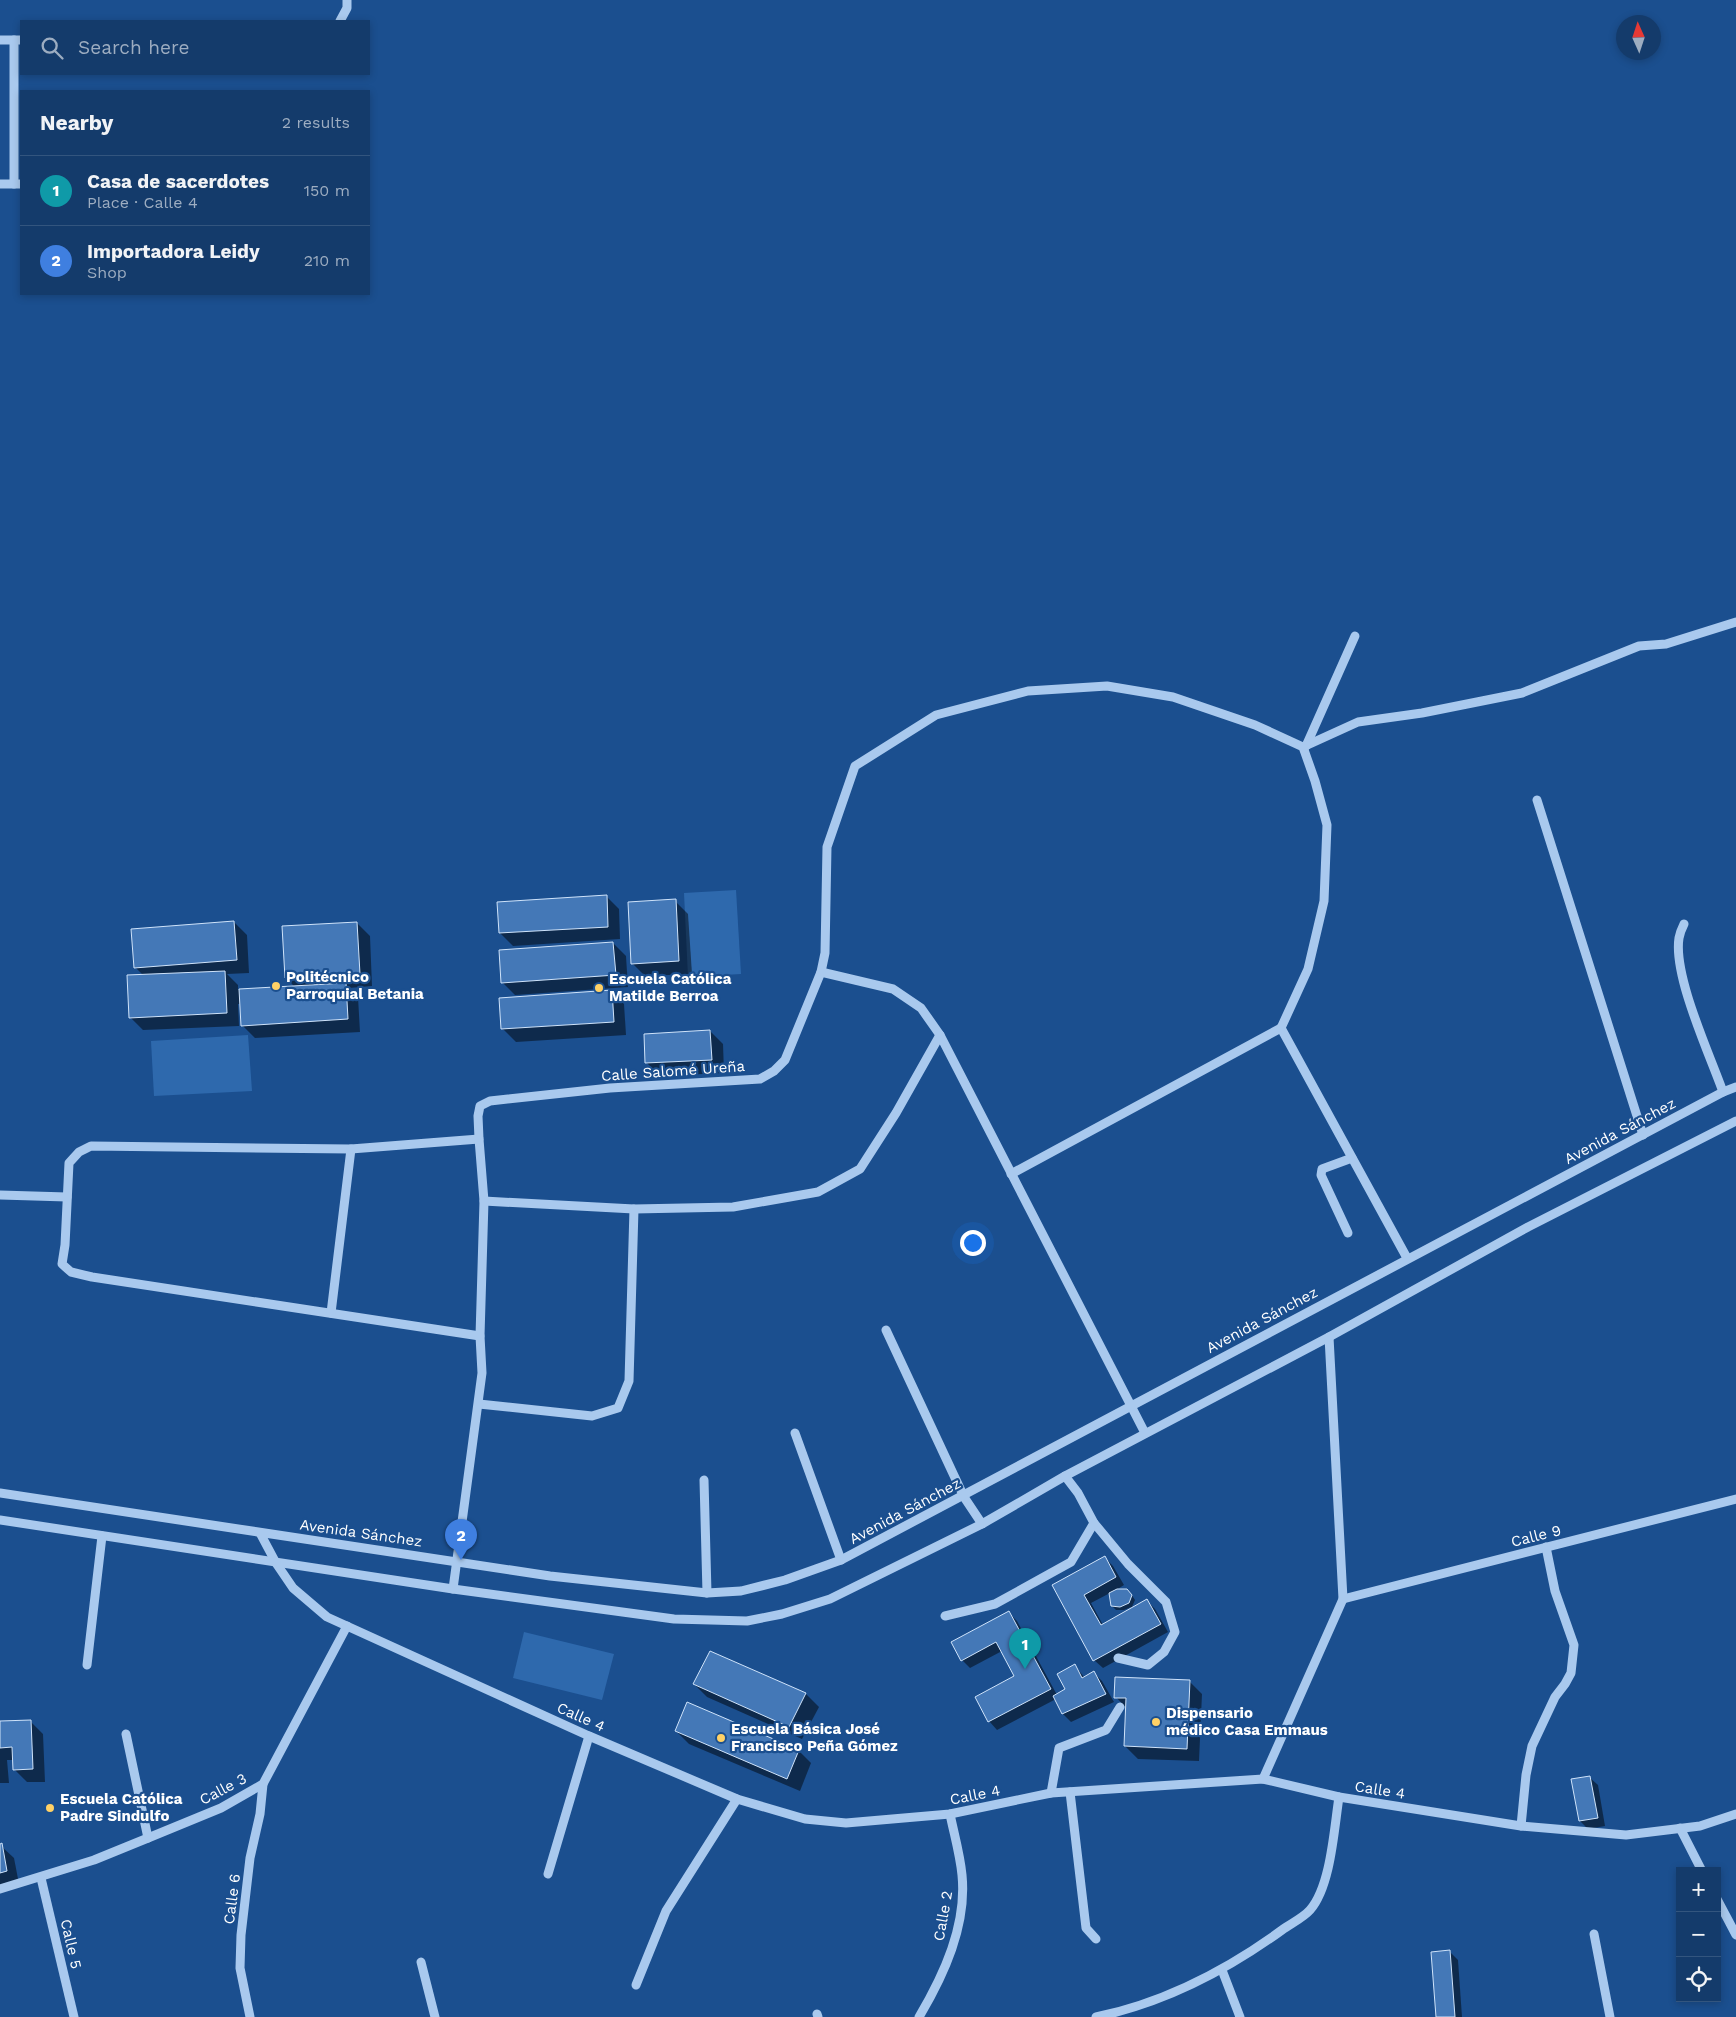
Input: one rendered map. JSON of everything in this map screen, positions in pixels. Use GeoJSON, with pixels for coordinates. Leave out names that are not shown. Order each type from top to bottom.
{"type":"FeatureCollection","features":[{"type":"Feature","properties":{"kind":"street"},"geometry":{"type":"LineString","coordinates":[[341,20],[347,8],[348,0]]}},
{"type":"Feature","properties":{"kind":"street"},"geometry":{"type":"LineString","coordinates":[[0,40],[18,40],[17,184],[0,184]]}},
{"type":"Feature","properties":{"kind":"street"},"geometry":{"type":"LineString","coordinates":[[1304,746],[1358,722],[1422,713],[1522,693],[1639,646],[1666,644],[1736,622]]}},
{"type":"Feature","properties":{"kind":"street"},"geometry":{"type":"LineString","coordinates":[[1010,1174],[1281,1028],[1308,969],[1324,901],[1327,825],[1304,746],[1355,636]]}},
{"type":"Feature","properties":{"kind":"street","name":"Calle Salomé Ureña"},"geometry":{"type":"LineString","coordinates":[[453,1589],[482,1373],[480,1336],[484,1201],[478,1116],[480,1106],[490,1100],[610,1088],[760,1079],[774,1071],[785,1060],[821,972],[825,953],[827,847],[855,766],[936,715],[1028,691],[1107,686],[1173,697],[1255,725],[1304,746]]}},
{"type":"Feature","properties":{"kind":"street"},"geometry":{"type":"LineString","coordinates":[[1537,800],[1643,1134]]}},
{"type":"Feature","properties":{"kind":"street"},"geometry":{"type":"LineString","coordinates":[[1684,924],[1679,939],[1682,974],[1724,1092]]}},
{"type":"Feature","properties":{"kind":"street"},"geometry":{"type":"LineString","coordinates":[[821,972],[893,989],[921,1008],[940,1036],[1145,1433]]}},
{"type":"Feature","properties":{"kind":"street"},"geometry":{"type":"LineString","coordinates":[[1281,1028],[1407,1258]]}},
{"type":"Feature","properties":{"kind":"street"},"geometry":{"type":"LineString","coordinates":[[484,1201],[634,1209],[734,1207],[818,1192],[860,1169],[896,1113],[940,1036]]}},
{"type":"Feature","properties":{"kind":"street","name":"Avenida Sánchez"},"geometry":{"type":"LineString","coordinates":[[0,1493],[550,1576],[707,1593],[741,1591],[776,1582],[842,1560],[964,1497],[1131,1405],[1407,1258],[1736,1087]]}},
{"type":"Feature","properties":{"kind":"street"},"geometry":{"type":"LineString","coordinates":[[0,1520],[453,1589],[674,1619],[747,1621],[782,1614],[830,1599],[982,1524],[1065,1476],[1329,1337],[1528,1227],[1736,1121]]}},
{"type":"Feature","properties":{"kind":"street"},"geometry":{"type":"LineString","coordinates":[[479,1139],[352,1149],[92,1146],[79,1152],[68,1163],[66,1246],[62,1264],[71,1272],[480,1336]]}},
{"type":"Feature","properties":{"kind":"street"},"geometry":{"type":"LineString","coordinates":[[331,1312],[352,1149]]}},
{"type":"Feature","properties":{"kind":"street"},"geometry":{"type":"LineString","coordinates":[[1348,1233],[1321,1175],[1322,1169],[1352,1158]]}},
{"type":"Feature","properties":{"kind":"street"},"geometry":{"type":"LineString","coordinates":[[0,1195],[67,1197]]}},
{"type":"Feature","properties":{"kind":"street"},"geometry":{"type":"LineString","coordinates":[[479,1404],[592,1416],[618,1408],[629,1381],[634,1209]]}},
{"type":"Feature","properties":{"kind":"street"},"geometry":{"type":"LineString","coordinates":[[886,1330],[964,1497],[982,1524]]}},
{"type":"Feature","properties":{"kind":"street"},"geometry":{"type":"LineString","coordinates":[[1263,1779],[1344,1599],[1329,1337]]}},
{"type":"Feature","properties":{"kind":"street"},"geometry":{"type":"LineString","coordinates":[[795,1433],[842,1560]]}},
{"type":"Feature","properties":{"kind":"street"},"geometry":{"type":"LineString","coordinates":[[1065,1476],[1078,1493],[1094,1523],[1128,1564],[1166,1602],[1176,1632],[1164,1652],[1148,1665],[1118,1658]]}},
{"type":"Feature","properties":{"kind":"street"},"geometry":{"type":"LineString","coordinates":[[704,1480],[707,1593]]}},
{"type":"Feature","properties":{"kind":"street","name":"Calle 9"},"geometry":{"type":"LineString","coordinates":[[1344,1599],[1736,1499]]}},
{"type":"Feature","properties":{"kind":"street"},"geometry":{"type":"LineString","coordinates":[[945,1616],[995,1604],[1071,1562],[1094,1523]]}},
{"type":"Feature","properties":{"kind":"street","name":"Calle 4"},"geometry":{"type":"LineString","coordinates":[[260,1533],[276,1563],[293,1588],[327,1617],[589,1736],[737,1799],[805,1819],[846,1823],[950,1814],[1051,1793],[1263,1779],[1338,1797],[1521,1826],[1626,1835],[1700,1826],[1736,1814]]}},
{"type":"Feature","properties":{"kind":"street"},"geometry":{"type":"LineString","coordinates":[[86,1666],[102,1536]]}},
{"type":"Feature","properties":{"kind":"street"},"geometry":{"type":"LineString","coordinates":[[1521,1826],[1526,1775],[1532,1746],[1555,1697],[1571,1673],[1574,1645],[1555,1591],[1546,1547]]}},
{"type":"Feature","properties":{"kind":"street","name":"Calle 3"},"geometry":{"type":"LineString","coordinates":[[0,1890],[94,1860],[221,1808],[263,1784],[347,1626]]}},
{"type":"Feature","properties":{"kind":"street"},"geometry":{"type":"LineString","coordinates":[[1051,1793],[1059,1748],[1106,1730],[1120,1707]]}},
{"type":"Feature","properties":{"kind":"street"},"geometry":{"type":"LineString","coordinates":[[126,1734],[148,1838]]}},
{"type":"Feature","properties":{"kind":"street"},"geometry":{"type":"LineString","coordinates":[[548,1874],[589,1736]]}},
{"type":"Feature","properties":{"kind":"street","name":"Calle 6"},"geometry":{"type":"LineString","coordinates":[[250,2017],[240,1968],[241,1935],[250,1858],[260,1814],[263,1784]]}},
{"type":"Feature","properties":{"kind":"street"},"geometry":{"type":"LineString","coordinates":[[1070,1792],[1086,1928],[1096,1939]]}},
{"type":"Feature","properties":{"kind":"street"},"geometry":{"type":"LineString","coordinates":[[1096,2017],[1119,2012],[1222,1970],[1260,1946],[1310,1910],[1326,1881],[1338,1797]]}},
{"type":"Feature","properties":{"kind":"street"},"geometry":{"type":"LineString","coordinates":[[636,1985],[666,1911],[737,1799]]}},
{"type":"Feature","properties":{"kind":"street","name":"Calle 2"},"geometry":{"type":"LineString","coordinates":[[919,2017],[932,1995],[952,1948],[959,1923],[962,1875],[950,1814]]}},
{"type":"Feature","properties":{"kind":"street"},"geometry":{"type":"LineString","coordinates":[[1680,1828],[1700,1867]]}},
{"type":"Feature","properties":{"kind":"street","name":"Calle 5"},"geometry":{"type":"LineString","coordinates":[[41,1878],[74,2017]]}},
{"type":"Feature","properties":{"kind":"street"},"geometry":{"type":"LineString","coordinates":[[1721,1907],[1736,1935]]}},
{"type":"Feature","properties":{"kind":"street"},"geometry":{"type":"LineString","coordinates":[[1594,1934],[1610,2017]]}},
{"type":"Feature","properties":{"kind":"street"},"geometry":{"type":"LineString","coordinates":[[421,1962],[436,2017]]}},
{"type":"Feature","properties":{"kind":"street"},"geometry":{"type":"LineString","coordinates":[[1222,1970],[1240,2017]]}},
{"type":"Feature","properties":{"kind":"shaded area"},"geometry":{"type":"Polygon","coordinates":[[[736,890],[741,974],[688,977],[684,893],[736,890]]]}},
{"type":"Feature","properties":{"kind":"shaded area"},"geometry":{"type":"Polygon","coordinates":[[[248,1035],[252,1091],[154,1096],[151,1041],[248,1035]]]}},
{"type":"Feature","properties":{"kind":"shaded area"},"geometry":{"type":"Polygon","coordinates":[[[524,1632],[614,1654],[602,1700],[513,1678],[524,1632]]]}},
{"type":"Feature","properties":{"kind":"building"},"geometry":{"type":"Polygon","coordinates":[[[607,895],[608,927],[499,933],[497,902],[607,895]]]}},
{"type":"Feature","properties":{"kind":"building"},"geometry":{"type":"Polygon","coordinates":[[[676,899],[679,961],[631,964],[628,902],[676,899]]]}},
{"type":"Feature","properties":{"kind":"building"},"geometry":{"type":"Polygon","coordinates":[[[234,921],[237,960],[134,968],[131,929],[234,921]]]}},
{"type":"Feature","properties":{"kind":"building"},"geometry":{"type":"Polygon","coordinates":[[[357,922],[360,974],[285,978],[282,926],[357,922]]]}},
{"type":"Feature","properties":{"kind":"building"},"geometry":{"type":"Polygon","coordinates":[[[613,942],[616,975],[501,983],[499,950],[613,942]]]}},
{"type":"Feature","properties":{"kind":"building"},"geometry":{"type":"Polygon","coordinates":[[[225,971],[227,1013],[129,1018],[127,975],[225,971]]]}},
{"type":"Feature","properties":{"kind":"building"},"geometry":{"type":"Polygon","coordinates":[[[346,983],[348,1019],[241,1026],[239,989],[346,983]]]}},
{"type":"Feature","properties":{"kind":"building"},"geometry":{"type":"Polygon","coordinates":[[[612,990],[614,1022],[501,1029],[499,998],[612,990]]]}},
{"type":"Feature","properties":{"kind":"building"},"geometry":{"type":"Polygon","coordinates":[[[710,1030],[712,1060],[645,1063],[644,1034],[710,1030]]]}},
{"type":"Feature","properties":{"kind":"building"},"geometry":{"type":"Polygon","coordinates":[[[1105,1556],[1116,1577],[1084,1595],[1101,1625],[1147,1599],[1161,1624],[1093,1661],[1052,1585],[1105,1556]]]}},
{"type":"Feature","properties":{"kind":"building"},"geometry":{"type":"Polygon","coordinates":[[[1117,1589],[1127,1589],[1132,1595],[1129,1603],[1120,1607],[1111,1606],[1109,1593],[1117,1589]]]}},
{"type":"Feature","properties":{"kind":"building"},"geometry":{"type":"Polygon","coordinates":[[[1009,1611],[1051,1689],[988,1722],[975,1697],[1014,1676],[996,1642],[961,1661],[951,1642],[1009,1611]]]}},
{"type":"Feature","properties":{"kind":"building"},"geometry":{"type":"Polygon","coordinates":[[[710,1651],[806,1693],[789,1727],[693,1684],[710,1651]]]}},
{"type":"Feature","properties":{"kind":"building"},"geometry":{"type":"Polygon","coordinates":[[[1075,1664],[1082,1678],[1094,1671],[1106,1694],[1062,1714],[1053,1696],[1065,1689],[1057,1674],[1075,1664]]]}},
{"type":"Feature","properties":{"kind":"building","name":"Dispensario médico Casa Emmaus"},"geometry":{"type":"Polygon","coordinates":[[[1115,1677],[1190,1680],[1187,1749],[1124,1746],[1126,1698],[1114,1698],[1115,1677]]]}},
{"type":"Feature","properties":{"kind":"building"},"geometry":{"type":"Polygon","coordinates":[[[687,1702],[799,1750],[787,1779],[675,1731],[687,1702]]]}},
{"type":"Feature","properties":{"kind":"building"},"geometry":{"type":"Polygon","coordinates":[[[31,1720],[33,1769],[13,1770],[12,1747],[0,1748],[0,1721],[31,1720]]]}},
{"type":"Feature","properties":{"kind":"building"},"geometry":{"type":"Polygon","coordinates":[[[1590,1776],[1598,1818],[1579,1821],[1571,1779],[1590,1776]]]}},
{"type":"Feature","properties":{"kind":"building"},"geometry":{"type":"Polygon","coordinates":[[[2,1843],[7,1871],[0,1873],[0,1844],[2,1843]]]}},
{"type":"Feature","properties":{"kind":"building"},"geometry":{"type":"Polygon","coordinates":[[[1450,1950],[1455,2017],[1436,2017],[1431,1952],[1450,1950]]]}},
{"type":"Feature","properties":{"kind":"place","name":"Politécnico Parroquial Betania"},"geometry":{"type":"Point","coordinates":[276,986]}},
{"type":"Feature","properties":{"kind":"place","name":"Escuela Católica Matilde Berroa"},"geometry":{"type":"Point","coordinates":[599,988]}},
{"type":"Feature","properties":{"kind":"place","name":"Importadora Leidy"},"geometry":{"type":"Point","coordinates":[461,1560]}},
{"type":"Feature","properties":{"kind":"place","name":"Casa de sacerdotes"},"geometry":{"type":"Point","coordinates":[1025,1669]}},
{"type":"Feature","properties":{"kind":"place","name":"Dispensario médico Casa Emmaus"},"geometry":{"type":"Point","coordinates":[1156,1722]}},
{"type":"Feature","properties":{"kind":"place","name":"Escuela Básica José Francisco Peña Gómez"},"geometry":{"type":"Point","coordinates":[721,1738]}},
{"type":"Feature","properties":{"kind":"place","name":"Escuela Católica Padre Sindulfo"},"geometry":{"type":"Point","coordinates":[50,1808]}}]}
